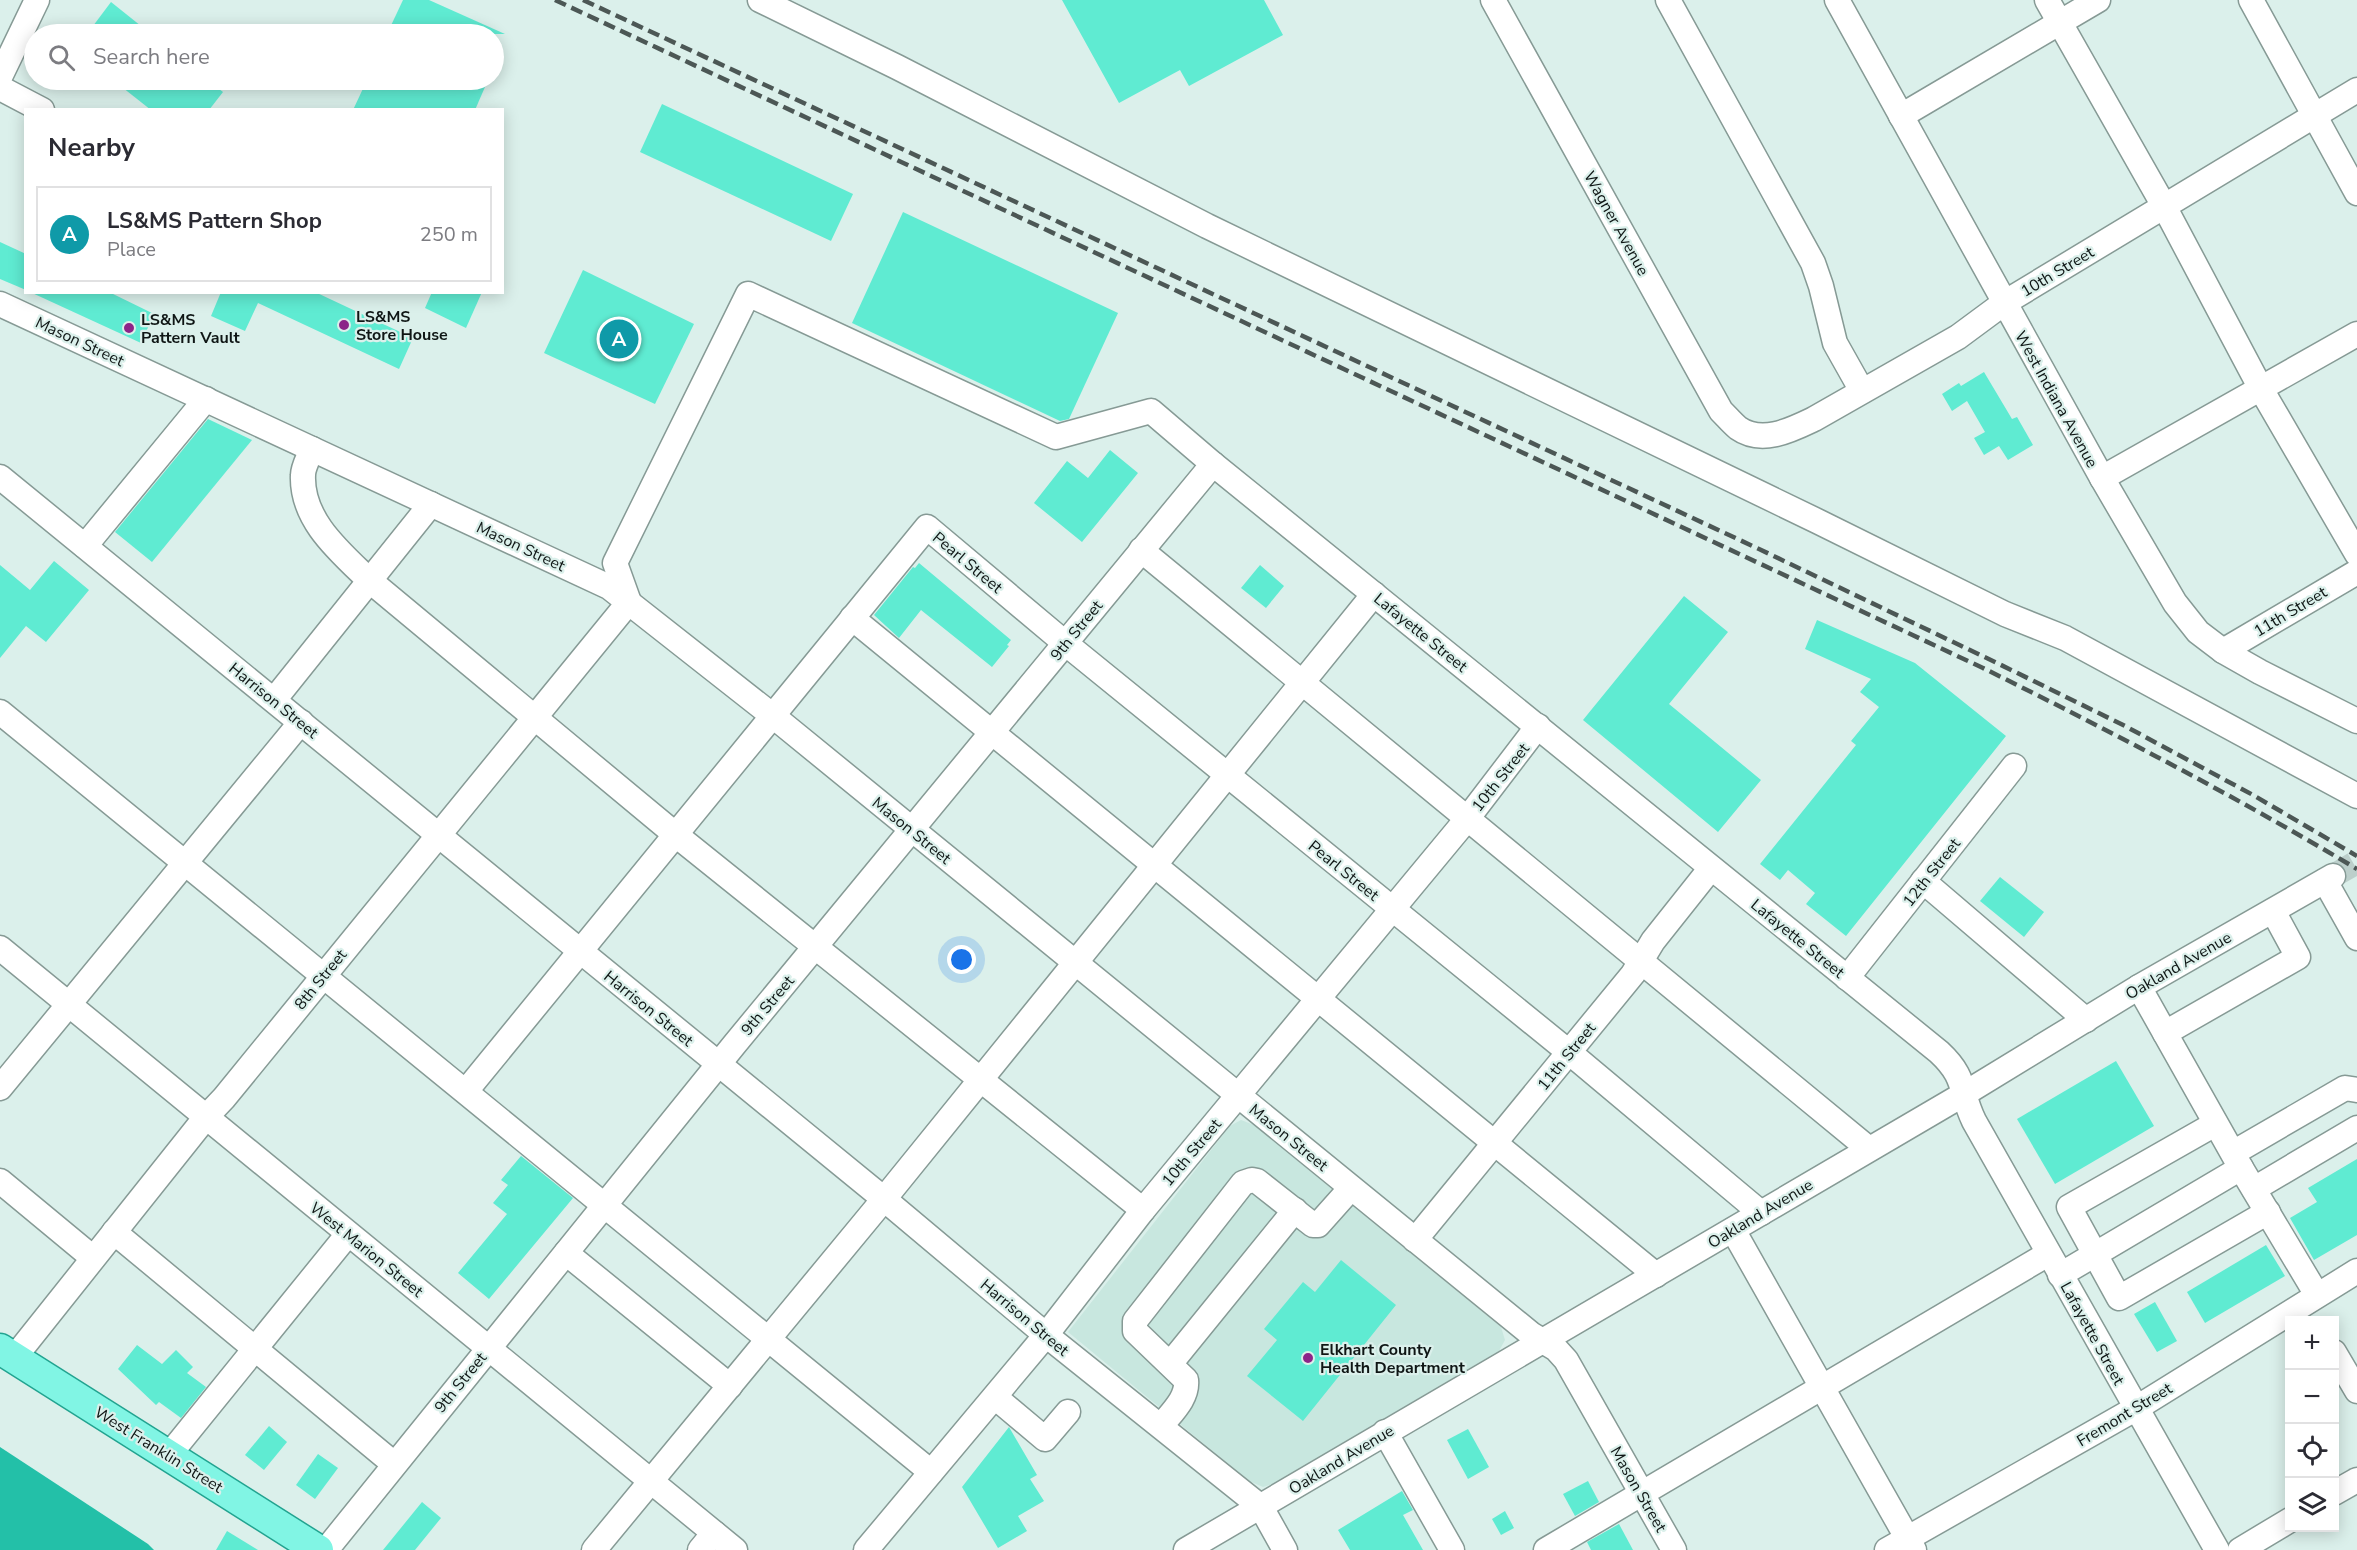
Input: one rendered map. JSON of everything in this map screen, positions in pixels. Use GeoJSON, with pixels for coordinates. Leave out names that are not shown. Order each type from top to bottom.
{"type":"FeatureCollection","features":[{"type":"Feature","properties":{"kind":"main road","name":"West Franklin Street"},"geometry":{"type":"LineString","coordinates":[[7,1353],[318,1550]]}},
{"type":"Feature","properties":{"kind":"street"},"geometry":{"type":"LineString","coordinates":[[25,24],[37,0]]}},
{"type":"Feature","properties":{"kind":"street"},"geometry":{"type":"LineString","coordinates":[[760,0],[897,67],[1207,226],[2005,614],[2065,638],[2357,796]]}},
{"type":"Feature","properties":{"kind":"street","name":"Wagner Avenue"},"geometry":{"type":"LineString","coordinates":[[1493,0],[1721,411],[1738,428],[1752,435]]}},
{"type":"Feature","properties":{"kind":"street"},"geometry":{"type":"LineString","coordinates":[[1668,0],[1813,262],[1835,343],[1862,391]]}},
{"type":"Feature","properties":{"kind":"street","name":"West Indiana Avenue"},"geometry":{"type":"LineString","coordinates":[[1837,0],[2102,478],[2175,603],[2198,632],[2223,651],[2357,721]]}},
{"type":"Feature","properties":{"kind":"street"},"geometry":{"type":"LineString","coordinates":[[2047,0],[2164,206],[2261,389],[2357,554]]}},
{"type":"Feature","properties":{"kind":"street"},"geometry":{"type":"LineString","coordinates":[[1901,116],[2098,0]]}},
{"type":"Feature","properties":{"kind":"street"},"geometry":{"type":"LineString","coordinates":[[2251,0],[2357,193]]}},
{"type":"Feature","properties":{"kind":"street"},"geometry":{"type":"LineString","coordinates":[[0,77],[24,27]]}},
{"type":"Feature","properties":{"kind":"street"},"geometry":{"type":"LineString","coordinates":[[0,88],[38,108]]}},
{"type":"Feature","properties":{"kind":"street","name":"10th Street"},"geometry":{"type":"LineString","coordinates":[[1752,435],[1773,435],[1794,429],[1958,337],[2004,303],[2357,90]]}},
{"type":"Feature","properties":{"kind":"street","name":"Lafayette Street"},"geometry":{"type":"LineString","coordinates":[[629,602],[615,563],[748,294],[1056,437],[1151,411],[1212,464],[1538,726],[1947,1060],[1962,1081],[1964,1094],[1974,1121],[2135,1409],[2217,1550]]}},
{"type":"Feature","properties":{"kind":"street","name":"Mason Street"},"geometry":{"type":"LineString","coordinates":[[0,304],[609,587],[773,716],[1531,1334],[1544,1340],[1566,1360],[1674,1550]]}},
{"type":"Feature","properties":{"kind":"street"},"geometry":{"type":"LineString","coordinates":[[2102,478],[2357,334]]}},
{"type":"Feature","properties":{"kind":"street"},"geometry":{"type":"LineString","coordinates":[[84,546],[206,399]]}},
{"type":"Feature","properties":{"kind":"street"},"geometry":{"type":"LineString","coordinates":[[312,449],[303,475],[309,508],[329,542],[369,580],[676,834],[1143,1210]]}},
{"type":"Feature","properties":{"kind":"street","name":"9th Street"},"geometry":{"type":"LineString","coordinates":[[326,1550],[719,1064],[1212,464]]}},
{"type":"Feature","properties":{"kind":"street","name":"Harrison Street"},"geometry":{"type":"LineString","coordinates":[[0,477],[884,1199],[1046,1335],[1261,1507],[1286,1550]]}},
{"type":"Feature","properties":{"kind":"street"},"geometry":{"type":"LineString","coordinates":[[273,700],[431,504]]}},
{"type":"Feature","properties":{"kind":"street","name":"Pearl Street"},"geometry":{"type":"LineString","coordinates":[[852,618],[927,528],[1065,643],[1570,1053],[1761,1213]]}},
{"type":"Feature","properties":{"kind":"street"},"geometry":{"type":"LineString","coordinates":[[1141,550],[1869,1149]]}},
{"type":"Feature","properties":{"kind":"street","name":"11th Street"},"geometry":{"type":"LineString","coordinates":[[2223,651],[2357,572]]}},
{"type":"Feature","properties":{"kind":"street"},"geometry":{"type":"LineString","coordinates":[[594,1550],[884,1199],[1374,594]]}},
{"type":"Feature","properties":{"kind":"street","name":"8th Street"},"geometry":{"type":"LineString","coordinates":[[7,1353],[93,1258],[629,602]]}},
{"type":"Feature","properties":{"kind":"street"},"geometry":{"type":"LineString","coordinates":[[466,1091],[852,618],[1656,1275]]}},
{"type":"Feature","properties":{"kind":"street"},"geometry":{"type":"LineString","coordinates":[[0,712],[931,1472]]}},
{"type":"Feature","properties":{"kind":"street"},"geometry":{"type":"LineString","coordinates":[[0,1088],[301,722]]}},
{"type":"Feature","properties":{"kind":"street","name":"10th Street"},"geometry":{"type":"LineString","coordinates":[[866,1550],[1046,1335],[1143,1210],[1467,819],[1538,726]]}},
{"type":"Feature","properties":{"kind":"street","name":"12th Street"},"geometry":{"type":"LineString","coordinates":[[1847,978],[2014,766]]}},
{"type":"Feature","properties":{"kind":"street","name":"11th Street"},"geometry":{"type":"LineString","coordinates":[[1415,1240],[1633,974],[1653,941],[1711,868]]}},
{"type":"Feature","properties":{"kind":"street","name":"Oakland Avenue"},"geometry":{"type":"LineString","coordinates":[[1186,1550],[1964,1094],[2139,987],[2329,878],[2357,938]]}},
{"type":"Feature","properties":{"kind":"street"},"geometry":{"type":"LineString","coordinates":[[1923,881],[2086,1020]]}},
{"type":"Feature","properties":{"kind":"street"},"geometry":{"type":"LineString","coordinates":[[2165,1033],[2298,957],[2272,911]]}},
{"type":"Feature","properties":{"kind":"street","name":"West Marion Street"},"geometry":{"type":"LineString","coordinates":[[0,948],[651,1481],[707,1541],[735,1550]]}},
{"type":"Feature","properties":{"kind":"street"},"geometry":{"type":"LineString","coordinates":[[2139,987],[2215,1124],[2268,1212],[2313,1306]]}},
{"type":"Feature","properties":{"kind":"street"},"geometry":{"type":"LineString","coordinates":[[2060,1275],[2094,1255],[2345,1088],[2357,1090]]}},
{"type":"Feature","properties":{"kind":"street"},"geometry":{"type":"LineString","coordinates":[[2215,1124],[2069,1207],[2119,1298],[2268,1212]]}},
{"type":"Feature","properties":{"kind":"street"},"geometry":{"type":"LineString","coordinates":[[2254,1189],[2357,1128]]}},
{"type":"Feature","properties":{"kind":"street"},"geometry":{"type":"LineString","coordinates":[[0,1181],[93,1258]]}},
{"type":"Feature","properties":{"kind":"street"},"geometry":{"type":"LineString","coordinates":[[1161,1426],[1185,1395],[1186,1380],[1135,1332],[1135,1321],[1243,1183],[1257,1181],[1313,1225],[1318,1225],[1351,1188]]}},
{"type":"Feature","properties":{"kind":"street"},"geometry":{"type":"LineString","coordinates":[[1170,1364],[1295,1210]]}},
{"type":"Feature","properties":{"kind":"street"},"geometry":{"type":"LineString","coordinates":[[1733,1230],[1822,1387],[1903,1546]]}},
{"type":"Feature","properties":{"kind":"street"},"geometry":{"type":"LineString","coordinates":[[114,1232],[394,1464]]}},
{"type":"Feature","properties":{"kind":"street"},"geometry":{"type":"LineString","coordinates":[[169,1455],[348,1234]]}},
{"type":"Feature","properties":{"kind":"street"},"geometry":{"type":"LineString","coordinates":[[566,1253],[730,1386]]}},
{"type":"Feature","properties":{"kind":"street"},"geometry":{"type":"LineString","coordinates":[[1546,1550],[2048,1254]]}},
{"type":"Feature","properties":{"kind":"street","name":"Fremont Street"},"geometry":{"type":"LineString","coordinates":[[1903,1546],[2313,1306],[2357,1271]]}},
{"type":"Feature","properties":{"kind":"street"},"geometry":{"type":"LineString","coordinates":[[2339,1360],[2357,1391]]}},
{"type":"Feature","properties":{"kind":"street"},"geometry":{"type":"LineString","coordinates":[[995,1397],[1045,1438],[1068,1412]]}},
{"type":"Feature","properties":{"kind":"street"},"geometry":{"type":"LineString","coordinates":[[1385,1432],[1452,1550]]}},
{"type":"Feature","properties":{"kind":"street"},"geometry":{"type":"LineString","coordinates":[[2339,1491],[2357,1480]]}},
{"type":"Feature","properties":{"kind":"street"},"geometry":{"type":"LineString","coordinates":[[2240,1550],[2285,1522]]}},
{"type":"Feature","properties":{"kind":"shaded area"},"geometry":{"type":"Polygon","coordinates":[[[1241,1120],[1254,1125],[1501,1327],[1505,1340],[1499,1351],[1273,1484],[1263,1487],[1249,1481],[1068,1332],[1230,1126],[1241,1120]]]}},
{"type":"Feature","properties":{"kind":"shaded area"},"geometry":{"type":"Polygon","coordinates":[[[0,1447],[148,1544],[154,1550],[0,1550],[0,1447]]]}},
{"type":"Feature","properties":{"kind":"building"},"geometry":{"type":"Polygon","coordinates":[[[403,0],[429,0],[483,24],[392,24],[403,0]]]}},
{"type":"Feature","properties":{"kind":"building"},"geometry":{"type":"Polygon","coordinates":[[[1062,0],[1264,0],[1283,35],[1189,86],[1180,70],[1119,103],[1062,0]]]}},
{"type":"Feature","properties":{"kind":"building"},"geometry":{"type":"Polygon","coordinates":[[[111,2],[138,24],[94,24],[111,2]]]}},
{"type":"Feature","properties":{"kind":"building"},"geometry":{"type":"Polygon","coordinates":[[[126,90],[220,90],[223,92],[211,108],[148,108],[126,90]]]}},
{"type":"Feature","properties":{"kind":"building"},"geometry":{"type":"Polygon","coordinates":[[[362,90],[484,90],[476,108],[354,108],[362,90]]]}},
{"type":"Feature","properties":{"kind":"building"},"geometry":{"type":"Polygon","coordinates":[[[662,104],[853,194],[831,241],[640,152],[662,104]]]}},
{"type":"Feature","properties":{"kind":"building"},"geometry":{"type":"Polygon","coordinates":[[[903,212],[1118,313],[1069,419],[1060,421],[852,323],[903,212]]]}},
{"type":"Feature","properties":{"kind":"building"},"geometry":{"type":"Polygon","coordinates":[[[0,242],[24,253],[24,289],[0,279],[0,242]]]}},
{"type":"Feature","properties":{"kind":"building"},"geometry":{"type":"Polygon","coordinates":[[[583,270],[694,324],[655,404],[544,353],[583,270]]]}},
{"type":"Feature","properties":{"kind":"building","name":"LS&MS Pattern Vault"},"geometry":{"type":"Polygon","coordinates":[[[34,294],[113,294],[154,314],[141,343],[34,294]]]}},
{"type":"Feature","properties":{"kind":"building","name":"LS&MS Store House"},"geometry":{"type":"Polygon","coordinates":[[[220,294],[319,294],[413,338],[399,369],[258,303],[245,331],[211,316],[220,294]]]}},
{"type":"Feature","properties":{"kind":"building"},"geometry":{"type":"Polygon","coordinates":[[[431,294],[481,294],[466,328],[425,308],[431,294]]]}},
{"type":"Feature","properties":{"kind":"building"},"geometry":{"type":"Polygon","coordinates":[[[1984,372],[2012,419],[2017,417],[2033,445],[2008,460],[1999,446],[1984,455],[1974,438],[1985,432],[1967,401],[1952,411],[1942,394],[1959,383],[1961,386],[1984,372]]]}},
{"type":"Feature","properties":{"kind":"building"},"geometry":{"type":"Polygon","coordinates":[[[208,419],[252,440],[152,562],[115,532],[208,419]]]}},
{"type":"Feature","properties":{"kind":"building"},"geometry":{"type":"Polygon","coordinates":[[[1110,450],[1138,473],[1082,542],[1034,503],[1067,461],[1088,478],[1110,450]]]}},
{"type":"Feature","properties":{"kind":"building"},"geometry":{"type":"Polygon","coordinates":[[[54,561],[89,590],[46,642],[26,626],[0,658],[0,565],[30,590],[54,561]]]}},
{"type":"Feature","properties":{"kind":"building"},"geometry":{"type":"Polygon","coordinates":[[[919,563],[1011,640],[1007,645],[1009,646],[992,667],[921,610],[899,638],[874,615],[913,567],[915,568],[919,563]]]}},
{"type":"Feature","properties":{"kind":"building"},"geometry":{"type":"Polygon","coordinates":[[[1260,565],[1284,586],[1266,608],[1241,588],[1260,565]]]}},
{"type":"Feature","properties":{"kind":"building"},"geometry":{"type":"Polygon","coordinates":[[[1684,596],[1728,632],[1669,704],[1761,780],[1718,832],[1583,720],[1684,596]]]}},
{"type":"Feature","properties":{"kind":"building"},"geometry":{"type":"Polygon","coordinates":[[[1817,620],[1915,663],[2006,736],[1846,936],[1806,904],[1815,893],[1788,870],[1780,880],[1760,864],[1856,745],[1851,741],[1879,707],[1860,692],[1871,679],[1805,649],[1817,620]]]}},
{"type":"Feature","properties":{"kind":"building"},"geometry":{"type":"Polygon","coordinates":[[[2000,877],[2044,912],[2024,937],[1980,901],[2000,877]]]}},
{"type":"Feature","properties":{"kind":"building"},"geometry":{"type":"Polygon","coordinates":[[[2116,1061],[2154,1126],[2055,1184],[2017,1119],[2116,1061]]]}},
{"type":"Feature","properties":{"kind":"building"},"geometry":{"type":"Polygon","coordinates":[[[521,1156],[573,1198],[489,1299],[458,1273],[507,1214],[493,1203],[508,1185],[501,1180],[521,1156]]]}},
{"type":"Feature","properties":{"kind":"building"},"geometry":{"type":"Polygon","coordinates":[[[2357,1159],[2357,1235],[2314,1260],[2290,1218],[2317,1202],[2308,1188],[2357,1159]]]}},
{"type":"Feature","properties":{"kind":"building"},"geometry":{"type":"Polygon","coordinates":[[[2266,1245],[2285,1276],[2205,1323],[2187,1292],[2266,1245]]]}},
{"type":"Feature","properties":{"kind":"building","name":"Elkhart County Health Department"},"geometry":{"type":"Polygon","coordinates":[[[1341,1260],[1396,1305],[1303,1421],[1247,1376],[1277,1340],[1264,1329],[1303,1282],[1315,1292],[1341,1260]]]}},
{"type":"Feature","properties":{"kind":"building"},"geometry":{"type":"Polygon","coordinates":[[[2155,1302],[2177,1341],[2157,1352],[2134,1314],[2155,1302]]]}},
{"type":"Feature","properties":{"kind":"building"},"geometry":{"type":"Polygon","coordinates":[[[137,1345],[162,1364],[176,1350],[193,1367],[187,1373],[206,1387],[181,1418],[159,1402],[156,1405],[118,1369],[137,1345]]]}},
{"type":"Feature","properties":{"kind":"building"},"geometry":{"type":"Polygon","coordinates":[[[269,1426],[287,1442],[264,1470],[245,1455],[269,1426]]]}},
{"type":"Feature","properties":{"kind":"building"},"geometry":{"type":"Polygon","coordinates":[[[1009,1427],[1037,1475],[1030,1479],[1044,1501],[1018,1516],[1027,1531],[998,1548],[962,1487],[1009,1427]]]}},
{"type":"Feature","properties":{"kind":"building"},"geometry":{"type":"Polygon","coordinates":[[[1468,1429],[1489,1467],[1468,1479],[1447,1440],[1468,1429]]]}},
{"type":"Feature","properties":{"kind":"building"},"geometry":{"type":"Polygon","coordinates":[[[318,1454],[338,1468],[315,1499],[296,1485],[318,1454]]]}},
{"type":"Feature","properties":{"kind":"building"},"geometry":{"type":"Polygon","coordinates":[[[1588,1481],[1599,1502],[1575,1516],[1563,1494],[1588,1481]]]}},
{"type":"Feature","properties":{"kind":"building"},"geometry":{"type":"Polygon","coordinates":[[[1402,1491],[1413,1510],[1403,1515],[1423,1550],[1350,1550],[1338,1530],[1402,1491]]]}},
{"type":"Feature","properties":{"kind":"building"},"geometry":{"type":"Polygon","coordinates":[[[422,1502],[441,1518],[415,1550],[383,1550],[422,1502]]]}},
{"type":"Feature","properties":{"kind":"building"},"geometry":{"type":"Polygon","coordinates":[[[1505,1511],[1514,1528],[1501,1535],[1492,1519],[1505,1511]]]}},
{"type":"Feature","properties":{"kind":"building"},"geometry":{"type":"Polygon","coordinates":[[[1619,1524],[1633,1550],[1591,1550],[1587,1542],[1619,1524]]]}},
{"type":"Feature","properties":{"kind":"building"},"geometry":{"type":"Polygon","coordinates":[[[227,1531],[258,1550],[216,1550],[227,1531]]]}},
{"type":"Feature","properties":{"kind":"tunnel"},"geometry":{"type":"LineString","coordinates":[[2333,876],[2357,862]]}},
{"type":"Feature","properties":{"kind":"railway"},"geometry":{"type":"LineString","coordinates":[[555,0],[1983,668],[2172,765],[2357,869]]}},
{"type":"Feature","properties":{"kind":"railway"},"geometry":{"type":"LineString","coordinates":[[583,0],[1759,549],[1997,663],[2125,726],[2253,795],[2357,856]]}},
{"type":"Feature","properties":{"kind":"place","name":"LS&MS Store House"},"geometry":{"type":"Point","coordinates":[344,325]}},
{"type":"Feature","properties":{"kind":"place","name":"LS&MS Pattern Vault"},"geometry":{"type":"Point","coordinates":[129,328]}},
{"type":"Feature","properties":{"kind":"place","name":"LS&MS Pattern Shop"},"geometry":{"type":"Point","coordinates":[619,339]}},
{"type":"Feature","properties":{"kind":"place","name":"Elkhart County Health Department"},"geometry":{"type":"Point","coordinates":[1308,1358]}}]}
